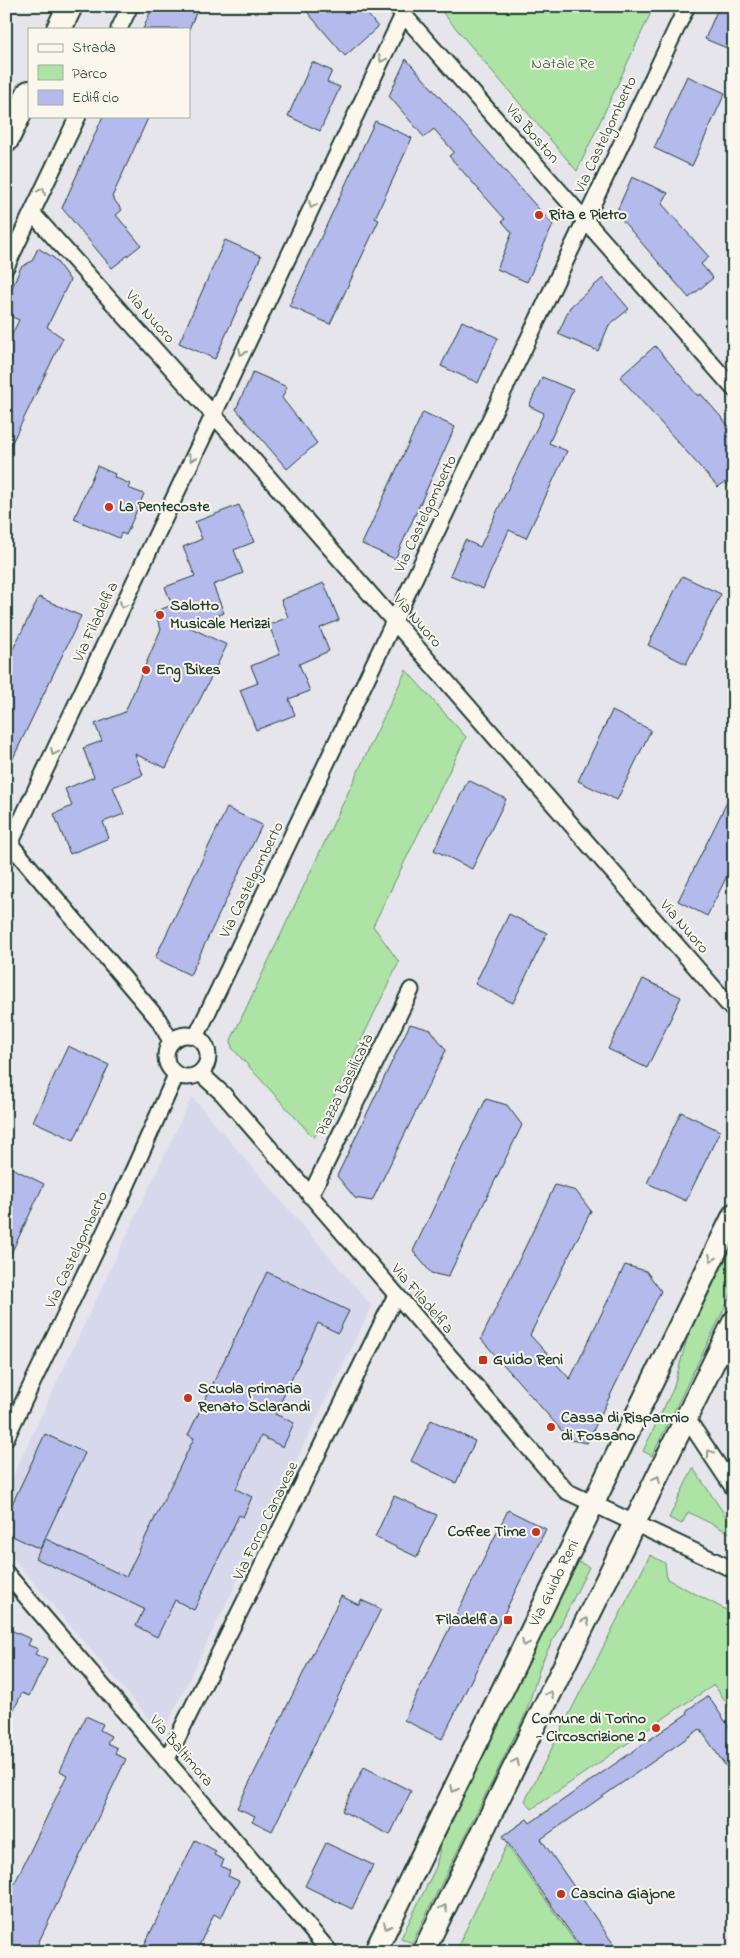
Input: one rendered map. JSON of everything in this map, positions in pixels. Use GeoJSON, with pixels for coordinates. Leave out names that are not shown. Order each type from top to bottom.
{"type":"FeatureCollection","features":[{"type":"Feature","properties":{"kind":"main road"},"geometry":{"type":"LineString","coordinates":[[59,28],[70,6]]}},
{"type":"Feature","properties":{"kind":"main road"},"geometry":{"type":"LineString","coordinates":[[6,140],[28,94]]}},
{"type":"Feature","properties":{"kind":"main road","name":"Via Guido Reni"},"geometry":{"type":"LineString","coordinates":[[375,1952],[734,1214]]}},
{"type":"Feature","properties":{"kind":"main road"},"geometry":{"type":"LineString","coordinates":[[422,1952],[734,1321]]}},
{"type":"Feature","properties":{"kind":"street"},"geometry":{"type":"LineString","coordinates":[[119,28],[130,6]]}},
{"type":"Feature","properties":{"kind":"street","name":"Via Castelgomberto"},"geometry":{"type":"LineString","coordinates":[[196,1037],[687,6]]}},
{"type":"Feature","properties":{"kind":"street","name":"Via Boston"},"geometry":{"type":"LineString","coordinates":[[213,414],[399,10],[734,389]]}},
{"type":"Feature","properties":{"kind":"street"},"geometry":{"type":"LineString","coordinates":[[6,267],[77,118]]}},
{"type":"Feature","properties":{"kind":"street","name":"Via Nuoro"},"geometry":{"type":"LineString","coordinates":[[32,212],[213,414],[734,1011]]}},
{"type":"Feature","properties":{"kind":"street","name":"Via Filadelfia"},"geometry":{"type":"LineString","coordinates":[[172,1041],[158,1019],[8,842],[213,414]]}},
{"type":"Feature","properties":{"kind":"street","name":"Piazza Basilicata"},"geometry":{"type":"LineString","coordinates":[[310,1196],[411,990]]}},
{"type":"Feature","properties":{"kind":"street"},"geometry":{"type":"LineString","coordinates":[[185,1035],[196,1037],[204,1043],[208,1057],[206,1065],[200,1074],[186,1078],[176,1075],[170,1070],[166,1060],[166,1050],[172,1041],[185,1035]]}},
{"type":"Feature","properties":{"kind":"street","name":"Via Filadelfia"},"geometry":{"type":"LineString","coordinates":[[200,1074],[223,1094],[566,1491],[734,1570]]}},
{"type":"Feature","properties":{"kind":"street","name":"Via Castelgomberto"},"geometry":{"type":"LineString","coordinates":[[6,1438],[121,1198],[176,1075]]}},
{"type":"Feature","properties":{"kind":"street","name":"Via Forno Canavese"},"geometry":{"type":"LineString","coordinates":[[166,1761],[396,1295]]}},
{"type":"Feature","properties":{"kind":"street"},"geometry":{"type":"LineString","coordinates":[[686,1417],[734,1489]]}},
{"type":"Feature","properties":{"kind":"street","name":"Via Baltimora"},"geometry":{"type":"LineString","coordinates":[[6,1573],[330,1952]]}},
{"type":"Feature","properties":{"kind":"shaded area","name":"Scuola primaria Renato Sclarandi"},"geometry":{"type":"Polygon","coordinates":[[[192,1097],[372,1306],[162,1734],[6,1550],[6,1490],[192,1097]]]}},
{"type":"Feature","properties":{"kind":"green space","name":"Natale Re"},"geometry":{"type":"Polygon","coordinates":[[[437,6],[654,6],[577,171],[437,6]]]}},
{"type":"Feature","properties":{"kind":"green space"},"geometry":{"type":"Polygon","coordinates":[[[406,670],[466,737],[373,926],[399,962],[314,1138],[232,1048],[231,1040],[406,670]]]}},
{"type":"Feature","properties":{"kind":"green space"},"geometry":{"type":"Polygon","coordinates":[[[734,1243],[734,1289],[652,1456],[643,1451],[673,1389],[688,1335],[734,1243]]]}},
{"type":"Feature","properties":{"kind":"green space"},"geometry":{"type":"Polygon","coordinates":[[[693,1468],[734,1528],[734,1535],[688,1512],[682,1524],[669,1518],[693,1468]]]}},
{"type":"Feature","properties":{"kind":"green space"},"geometry":{"type":"Polygon","coordinates":[[[650,1555],[665,1563],[667,1579],[734,1614],[734,1713],[714,1685],[532,1809],[525,1801],[650,1555]]]}},
{"type":"Feature","properties":{"kind":"green space"},"geometry":{"type":"Polygon","coordinates":[[[577,1561],[589,1567],[541,1664],[526,1713],[412,1943],[401,1938],[436,1867],[443,1834],[577,1561]]]}},
{"type":"Feature","properties":{"kind":"green space"},"geometry":{"type":"Polygon","coordinates":[[[507,1845],[582,1952],[455,1952],[507,1845]]]}},
{"type":"Feature","properties":{"kind":"building"},"geometry":{"type":"Polygon","coordinates":[[[153,6],[199,6],[189,28],[143,28],[153,6]]]}},
{"type":"Feature","properties":{"kind":"building"},"geometry":{"type":"Polygon","coordinates":[[[302,6],[361,6],[378,27],[345,56],[302,6]]]}},
{"type":"Feature","properties":{"kind":"building"},"geometry":{"type":"Polygon","coordinates":[[[719,6],[734,6],[734,51],[705,39],[719,6]]]}},
{"type":"Feature","properties":{"kind":"building"},"geometry":{"type":"Polygon","coordinates":[[[406,59],[553,225],[527,282],[497,269],[512,233],[502,221],[505,219],[449,156],[454,152],[434,129],[424,137],[389,96],[406,59]]]}},
{"type":"Feature","properties":{"kind":"building"},"geometry":{"type":"Polygon","coordinates":[[[312,62],[332,71],[327,82],[340,87],[320,131],[288,116],[312,62]]]}},
{"type":"Feature","properties":{"kind":"building"},"geometry":{"type":"Polygon","coordinates":[[[687,76],[725,93],[692,166],[654,148],[687,76]]]}},
{"type":"Feature","properties":{"kind":"building"},"geometry":{"type":"Polygon","coordinates":[[[102,118],[148,118],[112,197],[122,210],[116,215],[141,245],[112,268],[62,208],[102,118]]]}},
{"type":"Feature","properties":{"kind":"building"},"geometry":{"type":"Polygon","coordinates":[[[375,121],[412,138],[375,218],[379,220],[330,324],[289,306],[375,121]]]}},
{"type":"Feature","properties":{"kind":"building"},"geometry":{"type":"Polygon","coordinates":[[[632,177],[668,193],[662,204],[709,257],[701,264],[713,278],[689,298],[616,213],[632,177]]]}},
{"type":"Feature","properties":{"kind":"building"},"geometry":{"type":"Polygon","coordinates":[[[225,240],[261,256],[215,359],[179,343],[225,240]]]}},
{"type":"Feature","properties":{"kind":"building"},"geometry":{"type":"Polygon","coordinates":[[[38,248],[54,258],[70,280],[47,327],[63,338],[6,455],[6,347],[19,320],[6,314],[6,302],[21,267],[32,261],[38,248]]]}},
{"type":"Feature","properties":{"kind":"building"},"geometry":{"type":"Polygon","coordinates":[[[603,278],[629,309],[609,325],[598,351],[558,334],[570,307],[603,278]]]}},
{"type":"Feature","properties":{"kind":"building"},"geometry":{"type":"Polygon","coordinates":[[[462,321],[498,338],[478,383],[441,366],[462,321]]]}},
{"type":"Feature","properties":{"kind":"building"},"geometry":{"type":"Polygon","coordinates":[[[655,346],[698,396],[701,394],[734,432],[734,492],[725,482],[718,487],[620,377],[655,346]]]}},
{"type":"Feature","properties":{"kind":"building"},"geometry":{"type":"Polygon","coordinates":[[[253,372],[287,387],[282,398],[317,443],[287,469],[236,409],[253,372]]]}},
{"type":"Feature","properties":{"kind":"building"},"geometry":{"type":"Polygon","coordinates":[[[542,377],[573,390],[549,443],[567,451],[526,538],[509,530],[483,589],[450,575],[465,540],[480,547],[544,413],[529,406],[542,377]]]}},
{"type":"Feature","properties":{"kind":"building"},"geometry":{"type":"Polygon","coordinates":[[[423,412],[455,427],[395,559],[362,544],[423,412]]]}},
{"type":"Feature","properties":{"kind":"building","name":"La Pentecoste"},"geometry":{"type":"Polygon","coordinates":[[[97,466],[115,474],[114,477],[130,484],[128,488],[144,494],[126,535],[121,533],[119,538],[74,519],[97,466]]]}},
{"type":"Feature","properties":{"kind":"building"},"geometry":{"type":"Polygon","coordinates":[[[239,505],[254,542],[234,550],[243,573],[213,585],[224,613],[189,627],[227,645],[166,768],[135,754],[143,775],[113,787],[124,814],[103,822],[109,838],[70,854],[54,814],[72,806],[65,789],[94,777],[83,748],[102,741],[95,724],[125,712],[161,629],[154,612],[172,605],[165,587],[195,576],[183,547],[202,539],[195,522],[239,505]]]}},
{"type":"Feature","properties":{"kind":"building"},"geometry":{"type":"Polygon","coordinates":[[[682,576],[721,594],[686,664],[648,645],[682,576]]]}},
{"type":"Feature","properties":{"kind":"building"},"geometry":{"type":"Polygon","coordinates":[[[324,583],[339,620],[320,628],[329,651],[299,664],[310,691],[289,699],[295,715],[256,730],[240,690],[258,683],[251,666],[280,654],[269,625],[288,617],[281,600],[324,583]]]}},
{"type":"Feature","properties":{"kind":"building"},"geometry":{"type":"Polygon","coordinates":[[[39,597],[81,616],[6,773],[6,663],[39,597]]]}},
{"type":"Feature","properties":{"kind":"building"},"geometry":{"type":"Polygon","coordinates":[[[612,711],[651,730],[617,800],[578,781],[612,711]]]}},
{"type":"Feature","properties":{"kind":"building"},"geometry":{"type":"Polygon","coordinates":[[[468,780],[506,799],[472,869],[434,850],[468,780]]]}},
{"type":"Feature","properties":{"kind":"building"},"geometry":{"type":"Polygon","coordinates":[[[734,788],[734,862],[707,916],[678,901],[734,788]]]}},
{"type":"Feature","properties":{"kind":"building"},"geometry":{"type":"Polygon","coordinates":[[[227,808],[262,825],[190,975],[155,958],[227,808]]]}},
{"type":"Feature","properties":{"kind":"building"},"geometry":{"type":"Polygon","coordinates":[[[509,914],[547,933],[513,1003],[475,984],[509,914]]]}},
{"type":"Feature","properties":{"kind":"building"},"geometry":{"type":"Polygon","coordinates":[[[643,979],[681,997],[647,1068],[608,1049],[643,979]]]}},
{"type":"Feature","properties":{"kind":"building"},"geometry":{"type":"Polygon","coordinates":[[[410,1024],[431,1030],[446,1050],[372,1201],[355,1198],[337,1176],[410,1024]]]}},
{"type":"Feature","properties":{"kind":"building"},"geometry":{"type":"Polygon","coordinates":[[[68,1046],[109,1065],[74,1140],[33,1121],[68,1046]]]}},
{"type":"Feature","properties":{"kind":"building"},"geometry":{"type":"Polygon","coordinates":[[[486,1099],[507,1105],[522,1125],[448,1277],[431,1273],[413,1251],[486,1099]]]}},
{"type":"Feature","properties":{"kind":"building"},"geometry":{"type":"Polygon","coordinates":[[[681,1112],[720,1131],[686,1201],[647,1183],[681,1112]]]}},
{"type":"Feature","properties":{"kind":"building"},"geometry":{"type":"Polygon","coordinates":[[[6,1165],[44,1184],[6,1264],[6,1165]]]}},
{"type":"Feature","properties":{"kind":"building"},"geometry":{"type":"Polygon","coordinates":[[[555,1185],[576,1191],[591,1211],[530,1335],[570,1379],[625,1265],[646,1271],[661,1291],[587,1443],[570,1440],[481,1339],[555,1185]]]}},
{"type":"Feature","properties":{"kind":"building"},"geometry":{"type":"Polygon","coordinates":[[[267,1272],[349,1311],[338,1333],[318,1323],[275,1414],[294,1423],[283,1447],[261,1436],[236,1489],[252,1497],[243,1517],[239,1515],[194,1610],[175,1600],[157,1637],[136,1626],[144,1609],[35,1558],[46,1539],[126,1577],[194,1438],[188,1435],[267,1272]]]}},
{"type":"Feature","properties":{"kind":"building"},"geometry":{"type":"Polygon","coordinates":[[[431,1420],[475,1441],[456,1483],[411,1461],[431,1420]]]}},
{"type":"Feature","properties":{"kind":"building"},"geometry":{"type":"Polygon","coordinates":[[[45,1434],[85,1453],[40,1549],[6,1533],[6,1517],[45,1434]]]}},
{"type":"Feature","properties":{"kind":"building"},"geometry":{"type":"Polygon","coordinates":[[[394,1496],[437,1515],[417,1557],[375,1537],[394,1496]]]}},
{"type":"Feature","properties":{"kind":"building"},"geometry":{"type":"Polygon","coordinates":[[[508,1510],[546,1529],[442,1739],[404,1720],[508,1510]]]}},
{"type":"Feature","properties":{"kind":"building"},"geometry":{"type":"Polygon","coordinates":[[[341,1596],[359,1605],[361,1600],[381,1609],[272,1831],[252,1821],[255,1816],[237,1808],[341,1596]]]}},
{"type":"Feature","properties":{"kind":"building"},"geometry":{"type":"Polygon","coordinates":[[[6,1628],[31,1639],[28,1645],[38,1649],[35,1654],[47,1660],[29,1696],[22,1693],[6,1726],[6,1628]]]}},
{"type":"Feature","properties":{"kind":"building"},"geometry":{"type":"Polygon","coordinates":[[[708,1696],[734,1734],[734,1778],[700,1729],[541,1839],[619,1952],[584,1952],[503,1836],[527,1819],[530,1823],[688,1713],[687,1710],[708,1696]]]}},
{"type":"Feature","properties":{"kind":"building"},"geometry":{"type":"Polygon","coordinates":[[[86,1716],[103,1724],[100,1730],[111,1736],[107,1743],[117,1748],[115,1754],[126,1759],[34,1952],[6,1952],[6,1901],[67,1775],[60,1771],[86,1716]]]}},
{"type":"Feature","properties":{"kind":"building"},"geometry":{"type":"Polygon","coordinates":[[[364,1767],[411,1791],[390,1835],[342,1811],[364,1767]]]}},
{"type":"Feature","properties":{"kind":"building"},"geometry":{"type":"Polygon","coordinates":[[[195,1840],[216,1851],[214,1855],[224,1860],[221,1866],[230,1871],[228,1876],[239,1881],[221,1918],[214,1914],[196,1952],[141,1952],[195,1840]]]}},
{"type":"Feature","properties":{"kind":"building"},"geometry":{"type":"Polygon","coordinates":[[[326,1843],[373,1865],[352,1909],[305,1886],[326,1843]]]}},
{"type":"Feature","properties":{"kind":"place","name":"Rita e Pietro"},"geometry":{"type":"Point","coordinates":[539,215]}},
{"type":"Feature","properties":{"kind":"place","name":"La Pentecoste"},"geometry":{"type":"Point","coordinates":[109,507]}},
{"type":"Feature","properties":{"kind":"place","name":"Salotto Musicale Merizzi"},"geometry":{"type":"Point","coordinates":[160,615]}},
{"type":"Feature","properties":{"kind":"place","name":"Eng Bikes"},"geometry":{"type":"Point","coordinates":[146,670]}},
{"type":"Feature","properties":{"kind":"place","name":"Guido Reni"},"geometry":{"type":"Point","coordinates":[483,1360]}},
{"type":"Feature","properties":{"kind":"place","name":"Scuola primaria Renato Sclarandi"},"geometry":{"type":"Point","coordinates":[188,1398]}},
{"type":"Feature","properties":{"kind":"place","name":"Cassa di Risparmio di Fossano"},"geometry":{"type":"Point","coordinates":[551,1427]}},
{"type":"Feature","properties":{"kind":"place","name":"Coffee Time"},"geometry":{"type":"Point","coordinates":[536,1532]}},
{"type":"Feature","properties":{"kind":"place","name":"Filadelfia"},"geometry":{"type":"Point","coordinates":[508,1620]}},
{"type":"Feature","properties":{"kind":"place","name":"Comune di Torino - Circoscrizione 2"},"geometry":{"type":"Point","coordinates":[656,1728]}},
{"type":"Feature","properties":{"kind":"place","name":"Cascina Giajone"},"geometry":{"type":"Point","coordinates":[561,1894]}}]}
